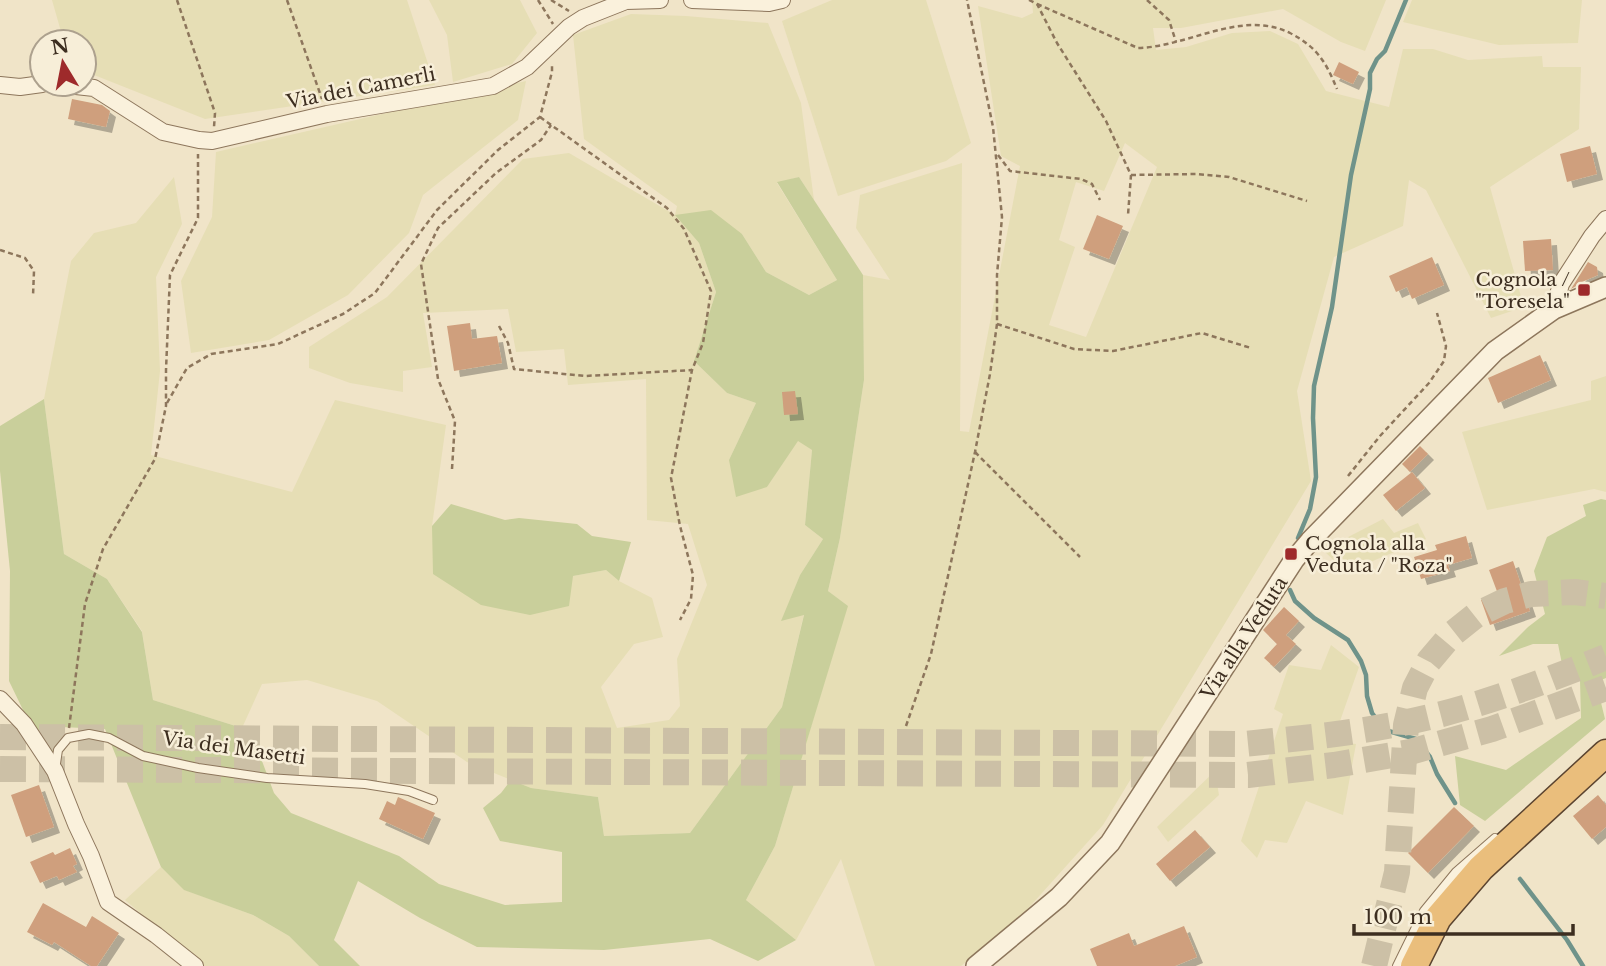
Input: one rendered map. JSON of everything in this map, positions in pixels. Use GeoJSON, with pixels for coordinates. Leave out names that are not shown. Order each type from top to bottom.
{"type":"FeatureCollection","features":[{"type":"Feature","properties":{"kind":"highway"},"geometry":{"type":"LineString","coordinates":[[1414,966],[1438,918],[1480,868],[1526,823],[1606,753]]}},
{"type":"Feature","properties":{"kind":"street","name":"Via dei Camerli"},"geometry":{"type":"LineString","coordinates":[[98,91],[163,132],[206,140],[327,114],[493,86],[527,67],[569,27],[583,18],[626,1],[660,0]]}},
{"type":"Feature","properties":{"kind":"street"},"geometry":{"type":"LineString","coordinates":[[692,0],[769,3],[782,0]]}},
{"type":"Feature","properties":{"kind":"street"},"geometry":{"type":"LineString","coordinates":[[0,85],[28,86]]}},
{"type":"Feature","properties":{"kind":"street"},"geometry":{"type":"LineString","coordinates":[[1555,309],[1561,285],[1606,219]]}},
{"type":"Feature","properties":{"kind":"street","name":"Via alla Veduta"},"geometry":{"type":"LineString","coordinates":[[976,966],[1059,897],[1110,843],[1294,560],[1310,541],[1495,351],[1555,309],[1606,287]]}},
{"type":"Feature","properties":{"kind":"street"},"geometry":{"type":"LineString","coordinates":[[0,698],[24,723],[55,771],[108,901],[195,966]]}},
{"type":"Feature","properties":{"kind":"lane","name":"Via dei Masetti"},"geometry":{"type":"LineString","coordinates":[[68,738],[89,734],[109,738],[143,756],[198,768],[267,778],[365,784],[409,791],[433,800]]}},
{"type":"Feature","properties":{"kind":"lane"},"geometry":{"type":"LineString","coordinates":[[55,771],[58,750],[68,738]]}},
{"type":"Feature","properties":{"kind":"lane"},"geometry":{"type":"LineString","coordinates":[[1397,966],[1424,911],[1456,872],[1502,832]]}},
{"type":"Feature","properties":{"kind":"path"},"geometry":{"type":"LineString","coordinates":[[68,738],[85,604],[103,550],[155,459],[166,406],[170,275],[198,218],[206,140],[215,113],[177,0]]}},
{"type":"Feature","properties":{"kind":"path"},"geometry":{"type":"LineString","coordinates":[[287,0],[327,114]]}},
{"type":"Feature","properties":{"kind":"path"},"geometry":{"type":"LineString","coordinates":[[166,406],[187,368],[211,354],[278,344],[343,314],[375,293],[437,210],[498,150],[540,117],[552,72],[557,39],[538,0]]}},
{"type":"Feature","properties":{"kind":"path"},"geometry":{"type":"LineString","coordinates":[[906,726],[932,654],[975,452],[997,324],[997,275],[1002,217],[996,152],[967,0]]}},
{"type":"Feature","properties":{"kind":"path"},"geometry":{"type":"LineString","coordinates":[[1029,0],[1138,48],[1156,48],[1224,29],[1255,24],[1284,30],[1305,41],[1327,65],[1337,89]]}},
{"type":"Feature","properties":{"kind":"path"},"geometry":{"type":"LineString","coordinates":[[1147,0],[1169,20],[1177,42]]}},
{"type":"Feature","properties":{"kind":"path"},"geometry":{"type":"LineString","coordinates":[[1038,4],[1057,43],[1106,121],[1131,175],[1128,215]]}},
{"type":"Feature","properties":{"kind":"path"},"geometry":{"type":"LineString","coordinates":[[540,117],[667,208],[684,229],[711,291],[703,343],[692,370],[671,478],[693,575],[691,599],[680,620]]}},
{"type":"Feature","properties":{"kind":"path"},"geometry":{"type":"LineString","coordinates":[[452,469],[456,421],[438,379],[421,264],[438,228],[496,173],[541,140],[551,125]]}},
{"type":"Feature","properties":{"kind":"path"},"geometry":{"type":"LineString","coordinates":[[996,152],[1010,171],[1081,179],[1092,184],[1100,200]]}},
{"type":"Feature","properties":{"kind":"path"},"geometry":{"type":"LineString","coordinates":[[1131,175],[1197,174],[1229,177],[1307,201]]}},
{"type":"Feature","properties":{"kind":"path"},"geometry":{"type":"LineString","coordinates":[[0,250],[25,258],[34,271],[33,296]]}},
{"type":"Feature","properties":{"kind":"path"},"geometry":{"type":"LineString","coordinates":[[1342,484],[1380,436],[1429,383],[1444,361],[1446,346],[1437,313]]}},
{"type":"Feature","properties":{"kind":"path"},"geometry":{"type":"LineString","coordinates":[[997,324],[1074,349],[1113,351],[1202,333],[1251,348]]}},
{"type":"Feature","properties":{"kind":"path"},"geometry":{"type":"LineString","coordinates":[[499,326],[508,343],[514,369],[585,376],[692,370]]}},
{"type":"Feature","properties":{"kind":"path"},"geometry":{"type":"LineString","coordinates":[[975,452],[1080,557]]}},
{"type":"Feature","properties":{"kind":"shaded area"},"geometry":{"type":"Polygon","coordinates":[[[52,0],[407,0],[435,85],[205,119],[98,77],[98,28],[60,28],[52,0]]]}},
{"type":"Feature","properties":{"kind":"shaded area"},"geometry":{"type":"Polygon","coordinates":[[[429,0],[520,0],[537,33],[512,64],[453,82],[447,35],[429,0]]]}},
{"type":"Feature","properties":{"kind":"shaded area"},"geometry":{"type":"Polygon","coordinates":[[[832,0],[926,0],[971,143],[946,161],[838,196],[782,21],[832,0]]]}},
{"type":"Feature","properties":{"kind":"shaded area"},"geometry":{"type":"Polygon","coordinates":[[[1032,0],[1386,0],[1365,51],[1341,42],[1283,9],[1181,28],[1153,28],[1156,50],[1186,47],[1232,33],[1270,31],[1298,44],[1326,91],[1389,107],[1403,49],[1433,49],[1468,60],[1542,56],[1543,67],[1581,67],[1579,129],[1490,187],[1524,307],[1491,318],[1426,190],[1409,180],[1403,226],[1334,257],[1297,391],[1311,481],[1103,825],[1024,913],[961,966],[875,966],[841,859],[796,940],[746,900],[775,846],[847,607],[828,591],[840,538],[864,380],[863,275],[890,280],[856,228],[860,195],[962,163],[960,431],[969,432],[1020,166],[1001,156],[978,6],[1022,18],[1033,13],[1032,0]],[[1125,143],[1104,191],[1076,182],[1059,240],[1075,247],[1049,325],[1086,337],[1157,167],[1125,143]]]}},
{"type":"Feature","properties":{"kind":"shaded area"},"geometry":{"type":"Polygon","coordinates":[[[1412,0],[1582,0],[1578,43],[1499,45],[1403,22],[1412,0]]]}},
{"type":"Feature","properties":{"kind":"shaded area"},"geometry":{"type":"Polygon","coordinates":[[[631,14],[768,23],[801,103],[814,200],[799,177],[777,183],[837,280],[809,295],[766,272],[742,234],[676,216],[699,243],[716,292],[694,361],[727,393],[756,403],[729,460],[767,487],[798,440],[812,450],[805,525],[823,539],[800,575],[782,620],[804,614],[782,707],[690,833],[604,836],[598,797],[531,788],[467,762],[377,701],[307,680],[262,684],[242,728],[153,700],[142,631],[107,579],[64,554],[44,399],[71,261],[94,233],[136,223],[174,177],[182,224],[156,277],[160,371],[151,455],[292,492],[335,400],[446,425],[432,526],[573,576],[606,570],[619,581],[652,598],[663,637],[634,644],[601,687],[617,728],[669,720],[680,706],[677,659],[707,585],[688,524],[647,520],[646,379],[568,385],[564,349],[516,352],[508,309],[423,313],[432,367],[403,371],[403,392],[350,383],[309,368],[309,347],[387,297],[523,159],[569,153],[675,215],[677,206],[584,139],[573,35],[631,14]]]}},
{"type":"Feature","properties":{"kind":"shaded area"},"geometry":{"type":"Polygon","coordinates":[[[526,81],[518,120],[423,195],[409,233],[348,295],[269,340],[191,353],[181,281],[212,217],[216,152],[526,81]]]}},
{"type":"Feature","properties":{"kind":"shaded area"},"geometry":{"type":"Polygon","coordinates":[[[1606,376],[1606,492],[1594,489],[1487,510],[1462,432],[1591,400],[1591,381],[1606,376]]]}},
{"type":"Feature","properties":{"kind":"shaded area"},"geometry":{"type":"Polygon","coordinates":[[[1383,519],[1394,533],[1418,523],[1426,539],[1346,572],[1323,550],[1383,519]]]}},
{"type":"Feature","properties":{"kind":"shaded area"},"geometry":{"type":"Polygon","coordinates":[[[1331,645],[1359,667],[1333,741],[1356,744],[1343,815],[1306,801],[1287,843],[1265,840],[1257,858],[1241,841],[1283,714],[1274,709],[1289,665],[1321,670],[1331,645]]]}},
{"type":"Feature","properties":{"kind":"shaded area"},"geometry":{"type":"Polygon","coordinates":[[[1215,771],[1219,795],[1168,842],[1157,827],[1215,771]]]}},
{"type":"Feature","properties":{"kind":"shaded area"},"geometry":{"type":"Polygon","coordinates":[[[161,867],[185,890],[253,915],[289,936],[319,966],[203,966],[125,900],[161,867]]]}},
{"type":"Feature","properties":{"kind":"green space"},"geometry":{"type":"Polygon","coordinates":[[[799,177],[863,275],[864,380],[840,538],[828,591],[848,606],[775,846],[746,900],[796,940],[758,961],[710,939],[604,950],[477,947],[420,918],[358,881],[334,940],[360,966],[319,966],[289,936],[253,915],[184,890],[161,867],[105,729],[61,727],[53,772],[9,681],[10,571],[0,471],[0,426],[44,399],[64,554],[107,579],[142,632],[153,700],[242,728],[259,753],[274,793],[291,813],[399,856],[439,884],[505,905],[562,902],[562,852],[500,841],[483,808],[501,793],[511,780],[531,788],[598,797],[604,836],[690,833],[782,707],[804,615],[781,621],[800,575],[823,539],[805,525],[812,450],[798,441],[767,487],[736,497],[729,460],[756,403],[727,393],[694,361],[716,292],[699,243],[675,215],[711,210],[742,234],[766,272],[809,295],[837,280],[777,182],[799,177]]]}},
{"type":"Feature","properties":{"kind":"green space"},"geometry":{"type":"Polygon","coordinates":[[[1606,500],[1606,678],[1596,682],[1605,719],[1485,821],[1460,805],[1455,756],[1506,770],[1581,718],[1580,680],[1564,674],[1558,644],[1533,644],[1499,656],[1545,614],[1534,571],[1547,537],[1586,516],[1583,505],[1606,500]]]}},
{"type":"Feature","properties":{"kind":"green space"},"geometry":{"type":"Polygon","coordinates":[[[451,504],[505,520],[519,518],[577,524],[592,536],[631,542],[619,581],[606,570],[573,576],[569,606],[530,615],[481,605],[433,574],[432,526],[451,504]]]}},
{"type":"Feature","properties":{"kind":"building"},"geometry":{"type":"Polygon","coordinates":[[[1339,62],[1359,72],[1353,84],[1333,75],[1339,62]]]}},
{"type":"Feature","properties":{"kind":"building"},"geometry":{"type":"Polygon","coordinates":[[[72,99],[102,105],[110,111],[106,127],[68,119],[72,99]]]}},
{"type":"Feature","properties":{"kind":"building"},"geometry":{"type":"Polygon","coordinates":[[[1590,146],[1597,174],[1567,182],[1560,154],[1590,146]]]}},
{"type":"Feature","properties":{"kind":"building"},"geometry":{"type":"Polygon","coordinates":[[[1097,215],[1123,226],[1109,259],[1083,249],[1097,215]]]}},
{"type":"Feature","properties":{"kind":"building"},"geometry":{"type":"Polygon","coordinates":[[[1551,239],[1553,270],[1525,271],[1523,241],[1551,239]]]}},
{"type":"Feature","properties":{"kind":"building"},"geometry":{"type":"Polygon","coordinates":[[[1432,257],[1444,285],[1412,299],[1407,287],[1396,292],[1389,276],[1432,257]]]}},
{"type":"Feature","properties":{"kind":"building"},"geometry":{"type":"Polygon","coordinates":[[[1588,262],[1597,267],[1598,275],[1571,289],[1588,262]]]}},
{"type":"Feature","properties":{"kind":"building"},"geometry":{"type":"Polygon","coordinates":[[[470,323],[472,339],[497,336],[502,363],[454,371],[447,326],[470,323]]]}},
{"type":"Feature","properties":{"kind":"building"},"geometry":{"type":"Polygon","coordinates":[[[1540,355],[1551,380],[1498,403],[1488,378],[1540,355]]]}},
{"type":"Feature","properties":{"kind":"building"},"geometry":{"type":"Polygon","coordinates":[[[795,391],[798,414],[784,415],[782,392],[795,391]]]}},
{"type":"Feature","properties":{"kind":"building"},"geometry":{"type":"Polygon","coordinates":[[[1420,446],[1428,454],[1410,472],[1402,464],[1420,446]]]}},
{"type":"Feature","properties":{"kind":"building"},"geometry":{"type":"Polygon","coordinates":[[[1412,472],[1425,488],[1396,511],[1383,495],[1412,472]]]}},
{"type":"Feature","properties":{"kind":"building"},"geometry":{"type":"Polygon","coordinates":[[[1466,536],[1472,558],[1448,565],[1450,571],[1421,579],[1414,557],[1437,550],[1435,545],[1466,536]]]}},
{"type":"Feature","properties":{"kind":"building"},"geometry":{"type":"Polygon","coordinates":[[[1513,561],[1530,611],[1490,625],[1481,600],[1498,594],[1489,570],[1513,561]]]}},
{"type":"Feature","properties":{"kind":"building"},"geometry":{"type":"Polygon","coordinates":[[[1284,607],[1299,621],[1286,635],[1296,644],[1274,667],[1264,658],[1277,644],[1263,630],[1284,607]]]}},
{"type":"Feature","properties":{"kind":"building"},"geometry":{"type":"Polygon","coordinates":[[[39,785],[54,827],[26,837],[11,795],[39,785]]]}},
{"type":"Feature","properties":{"kind":"building"},"geometry":{"type":"Polygon","coordinates":[[[1598,795],[1606,805],[1606,827],[1592,839],[1573,816],[1598,795]]]}},
{"type":"Feature","properties":{"kind":"building"},"geometry":{"type":"Polygon","coordinates":[[[398,797],[435,813],[423,839],[379,819],[387,801],[395,805],[398,797]]]}},
{"type":"Feature","properties":{"kind":"building"},"geometry":{"type":"Polygon","coordinates":[[[1454,807],[1474,826],[1428,873],[1408,853],[1454,807]]]}},
{"type":"Feature","properties":{"kind":"building"},"geometry":{"type":"Polygon","coordinates":[[[1195,830],[1210,847],[1170,881],[1156,864],[1195,830]]]}},
{"type":"Feature","properties":{"kind":"building"},"geometry":{"type":"Polygon","coordinates":[[[70,848],[77,864],[73,866],[77,872],[59,880],[57,876],[40,883],[30,862],[70,848]]]}},
{"type":"Feature","properties":{"kind":"building"},"geometry":{"type":"Polygon","coordinates":[[[43,903],[86,927],[92,916],[119,933],[97,966],[91,966],[54,942],[52,945],[27,932],[43,903]]]}},
{"type":"Feature","properties":{"kind":"building"},"geometry":{"type":"Polygon","coordinates":[[[1184,926],[1197,957],[1175,966],[1097,966],[1090,949],[1129,933],[1134,946],[1184,926]]]}},
{"type":"Feature","properties":{"kind":"waterway"},"geometry":{"type":"LineString","coordinates":[[1298,538],[1310,509],[1316,477],[1314,386],[1332,307],[1351,175],[1370,89],[1370,73],[1377,59],[1385,51],[1406,0]]}},
{"type":"Feature","properties":{"kind":"waterway"},"geometry":{"type":"LineString","coordinates":[[1290,590],[1295,601],[1314,618],[1348,640],[1366,675],[1367,696],[1372,713],[1385,730],[1416,739],[1430,757],[1455,803]]}},
{"type":"Feature","properties":{"kind":"waterway"},"geometry":{"type":"LineString","coordinates":[[1520,879],[1567,940],[1583,966]]}},
{"type":"Feature","properties":{"kind":"tunnel"},"geometry":{"type":"LineString","coordinates":[[1374,966],[1397,872],[1406,725],[1415,688],[1429,661],[1451,635],[1476,615],[1505,601],[1531,594],[1575,592],[1606,596]]}},
{"type":"Feature","properties":{"kind":"tunnel"},"geometry":{"type":"LineString","coordinates":[[0,737],[1244,744],[1352,732],[1443,714],[1553,678],[1606,657]]}},
{"type":"Feature","properties":{"kind":"tunnel"},"geometry":{"type":"LineString","coordinates":[[0,769],[1248,775],[1334,765],[1410,752],[1492,729],[1606,688]]}},
{"type":"Feature","properties":{"kind":"place","name":"Cognola / \"Toresela\""},"geometry":{"type":"Point","coordinates":[1584,290]}},
{"type":"Feature","properties":{"kind":"place","name":"Cognola alla Veduta / \"Roza\""},"geometry":{"type":"Point","coordinates":[1291,554]}}]}
